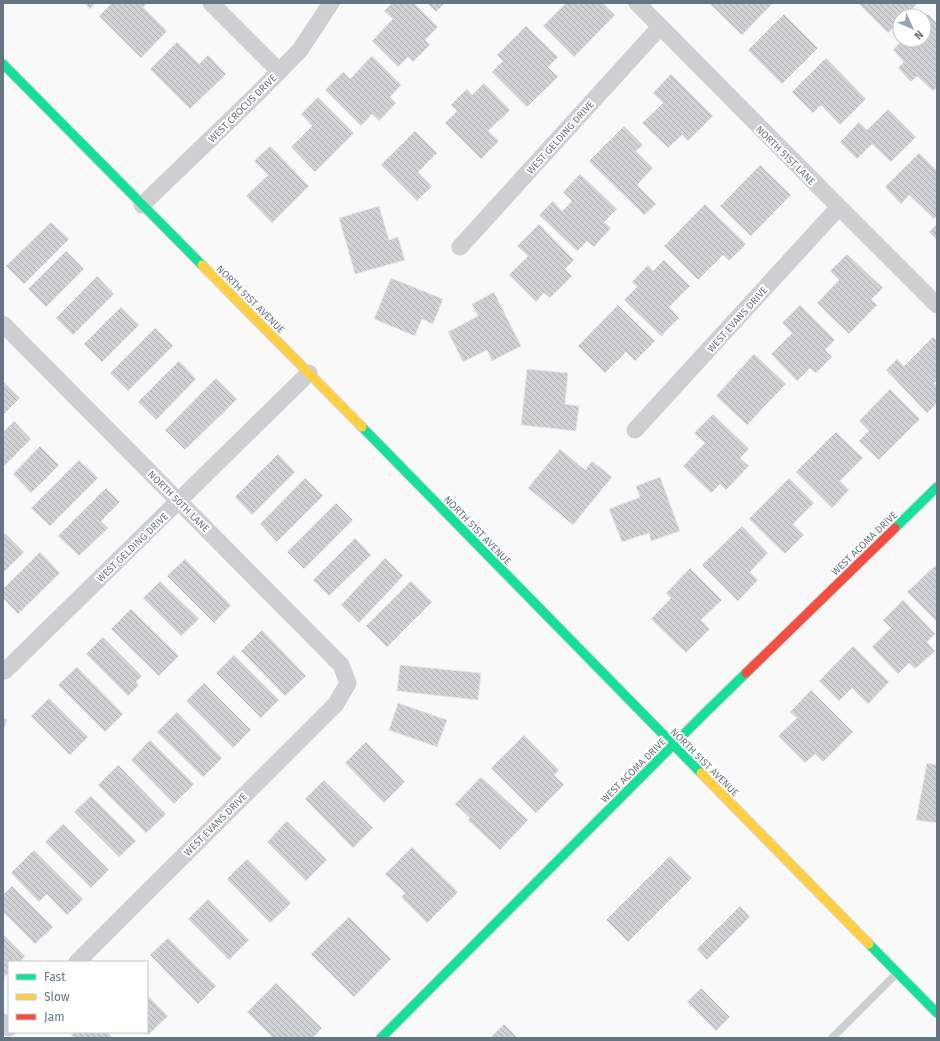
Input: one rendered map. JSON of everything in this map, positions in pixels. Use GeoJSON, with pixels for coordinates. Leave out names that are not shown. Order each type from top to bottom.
{"type":"FeatureCollection","features":[{"type":"Feature","properties":{"kind":"main road","name":"NORTH 51ST AVENUE"},"geometry":{"type":"LineString","coordinates":[[3,64],[309,373],[937,1013]]}},
{"type":"Feature","properties":{"kind":"main road","name":"WEST ACOMA DRIVE"},"geometry":{"type":"LineString","coordinates":[[381,1038],[937,487]]}},
{"type":"Feature","properties":{"kind":"street"},"geometry":{"type":"LineString","coordinates":[[211,3],[279,71]]}},
{"type":"Feature","properties":{"kind":"street","name":"WEST CROCUS DRIVE"},"geometry":{"type":"LineString","coordinates":[[142,205],[300,50],[331,3]]}},
{"type":"Feature","properties":{"kind":"street","name":"NORTH 51ST LANE"},"geometry":{"type":"LineString","coordinates":[[637,3],[937,305]]}},
{"type":"Feature","properties":{"kind":"street","name":"WEST GELDING DRIVE"},"geometry":{"type":"LineString","coordinates":[[460,247],[660,27]]}},
{"type":"Feature","properties":{"kind":"street","name":"WEST EVANS DRIVE"},"geometry":{"type":"LineString","coordinates":[[635,430],[839,207]]}},
{"type":"Feature","properties":{"kind":"street","name":"NORTH 50TH LANE"},"geometry":{"type":"LineString","coordinates":[[3,324],[341,665],[348,683]]}},
{"type":"Feature","properties":{"kind":"street","name":"WEST GELDING DRIVE"},"geometry":{"type":"LineString","coordinates":[[4,670],[309,373]]}},
{"type":"Feature","properties":{"kind":"street","name":"WEST EVANS DRIVE"},"geometry":{"type":"LineString","coordinates":[[78,961],[336,704],[348,683]]}},
{"type":"Feature","properties":{"kind":"lane"},"geometry":{"type":"LineString","coordinates":[[832,1038],[897,973]]}},
{"type":"Feature","properties":{"kind":"building"},"geometry":{"type":"Polygon","coordinates":[[[84,3],[95,3],[90,9],[84,3]]]}},
{"type":"Feature","properties":{"kind":"building"},"geometry":{"type":"Polygon","coordinates":[[[112,3],[148,3],[143,7],[167,31],[141,58],[99,16],[112,3]]]}},
{"type":"Feature","properties":{"kind":"building"},"geometry":{"type":"Polygon","coordinates":[[[392,3],[414,3],[438,27],[425,40],[430,45],[413,62],[408,57],[398,67],[372,41],[393,19],[384,11],[392,3]]]}},
{"type":"Feature","properties":{"kind":"building"},"geometry":{"type":"Polygon","coordinates":[[[427,3],[445,3],[436,12],[427,3]]]}},
{"type":"Feature","properties":{"kind":"building"},"geometry":{"type":"Polygon","coordinates":[[[566,3],[603,3],[615,15],[574,57],[543,26],[566,3]]]}},
{"type":"Feature","properties":{"kind":"building"},"geometry":{"type":"Polygon","coordinates":[[[709,3],[773,3],[742,35],[709,3]]]}},
{"type":"Feature","properties":{"kind":"building"},"geometry":{"type":"Polygon","coordinates":[[[858,3],[918,3],[913,8],[892,8],[892,29],[888,33],[858,3]]]}},
{"type":"Feature","properties":{"kind":"building"},"geometry":{"type":"Polygon","coordinates":[[[784,14],[818,48],[782,84],[748,50],[784,14]]]}},
{"type":"Feature","properties":{"kind":"building"},"geometry":{"type":"Polygon","coordinates":[[[932,18],[937,23],[937,87],[933,91],[917,76],[911,82],[898,68],[904,62],[893,50],[895,48],[932,48],[932,18]]]}},
{"type":"Feature","properties":{"kind":"building"},"geometry":{"type":"Polygon","coordinates":[[[526,26],[558,57],[548,67],[558,77],[527,107],[492,72],[503,61],[497,55],[526,26]]]}},
{"type":"Feature","properties":{"kind":"building"},"geometry":{"type":"Polygon","coordinates":[[[177,42],[199,64],[208,55],[226,74],[190,109],[150,69],[177,42]]]}},
{"type":"Feature","properties":{"kind":"building"},"geometry":{"type":"Polygon","coordinates":[[[372,56],[401,85],[390,97],[396,103],[379,121],[372,114],[361,126],[325,90],[343,72],[350,79],[372,56]]]}},
{"type":"Feature","properties":{"kind":"building"},"geometry":{"type":"Polygon","coordinates":[[[826,58],[866,99],[840,125],[821,105],[813,113],[792,92],[826,58]]]}},
{"type":"Feature","properties":{"kind":"building"},"geometry":{"type":"Polygon","coordinates":[[[671,74],[713,116],[688,141],[682,135],[668,148],[642,123],[663,103],[653,93],[671,74]]]}},
{"type":"Feature","properties":{"kind":"building"},"geometry":{"type":"Polygon","coordinates":[[[484,83],[510,110],[488,131],[499,141],[481,159],[445,123],[457,111],[451,105],[467,89],[472,95],[484,83]]]}},
{"type":"Feature","properties":{"kind":"building"},"geometry":{"type":"Polygon","coordinates":[[[318,97],[354,133],[315,172],[291,147],[312,126],[301,114],[318,97]]]}},
{"type":"Feature","properties":{"kind":"building"},"geometry":{"type":"Polygon","coordinates":[[[888,109],[916,137],[891,162],[872,144],[857,159],[840,142],[859,122],[867,130],[888,109]]]}},
{"type":"Feature","properties":{"kind":"building"},"geometry":{"type":"Polygon","coordinates":[[[624,126],[643,145],[636,151],[653,168],[637,185],[656,204],[644,215],[589,161],[624,126]]]}},
{"type":"Feature","properties":{"kind":"building"},"geometry":{"type":"Polygon","coordinates":[[[415,131],[437,153],[418,172],[432,186],[417,201],[381,165],[415,131]]]}},
{"type":"Feature","properties":{"kind":"building"},"geometry":{"type":"Polygon","coordinates":[[[270,146],[309,186],[272,223],[246,196],[268,175],[254,161],[270,146]]]}},
{"type":"Feature","properties":{"kind":"building"},"geometry":{"type":"Polygon","coordinates":[[[919,153],[937,171],[937,216],[934,219],[909,195],[901,204],[885,187],[919,153]]]}},
{"type":"Feature","properties":{"kind":"building"},"geometry":{"type":"Polygon","coordinates":[[[760,165],[791,195],[751,236],[720,206],[760,165]]]}},
{"type":"Feature","properties":{"kind":"building"},"geometry":{"type":"Polygon","coordinates":[[[580,174],[617,209],[604,222],[611,228],[594,247],[587,241],[577,251],[539,215],[553,201],[562,211],[572,201],[563,192],[580,174]]]}},
{"type":"Feature","properties":{"kind":"building"},"geometry":{"type":"Polygon","coordinates":[[[705,204],[746,244],[729,261],[723,255],[698,280],[664,246],[705,204]]]}},
{"type":"Feature","properties":{"kind":"building"},"geometry":{"type":"Polygon","coordinates":[[[379,206],[389,240],[398,237],[405,260],[355,274],[339,218],[379,206]]]}},
{"type":"Feature","properties":{"kind":"building"},"geometry":{"type":"Polygon","coordinates":[[[51,222],[69,239],[24,284],[6,266],[51,222]]]}},
{"type":"Feature","properties":{"kind":"building"},"geometry":{"type":"Polygon","coordinates":[[[539,224],[574,260],[565,269],[572,276],[550,298],[544,293],[536,302],[509,275],[528,256],[517,246],[539,224]]]}},
{"type":"Feature","properties":{"kind":"building"},"geometry":{"type":"Polygon","coordinates":[[[937,224],[937,240],[929,232],[937,224]]]}},
{"type":"Feature","properties":{"kind":"building"},"geometry":{"type":"Polygon","coordinates":[[[66,251],[84,269],[46,307],[28,289],[66,251]]]}},
{"type":"Feature","properties":{"kind":"building"},"geometry":{"type":"Polygon","coordinates":[[[847,254],[883,288],[871,300],[877,305],[849,334],[817,303],[839,280],[830,271],[847,254]]]}},
{"type":"Feature","properties":{"kind":"building"},"geometry":{"type":"Polygon","coordinates":[[[664,260],[690,286],[669,307],[679,318],[661,336],[624,300],[637,287],[632,282],[648,265],[653,271],[664,260]]]}},
{"type":"Feature","properties":{"kind":"building"},"geometry":{"type":"Polygon","coordinates":[[[97,276],[114,294],[73,335],[56,318],[97,276]]]}},
{"type":"Feature","properties":{"kind":"building"},"geometry":{"type":"Polygon","coordinates":[[[391,278],[443,299],[433,324],[422,319],[415,336],[374,319],[391,278]]]}},
{"type":"Feature","properties":{"kind":"building"},"geometry":{"type":"Polygon","coordinates":[[[494,292],[521,346],[492,361],[487,350],[463,362],[448,332],[478,316],[472,304],[494,292]]]}},
{"type":"Feature","properties":{"kind":"building"},"geometry":{"type":"Polygon","coordinates":[[[618,305],[655,341],[635,361],[626,352],[605,373],[578,346],[618,305]]]}},
{"type":"Feature","properties":{"kind":"building"},"geometry":{"type":"Polygon","coordinates":[[[800,305],[835,340],[825,350],[832,357],[816,373],[810,368],[797,381],[771,354],[792,333],[782,323],[800,305]]]}},
{"type":"Feature","properties":{"kind":"building"},"geometry":{"type":"Polygon","coordinates":[[[121,307],[139,325],[102,362],[84,344],[121,307]]]}},
{"type":"Feature","properties":{"kind":"building"},"geometry":{"type":"Polygon","coordinates":[[[155,328],[173,346],[128,391],[110,373],[155,328]]]}},
{"type":"Feature","properties":{"kind":"building"},"geometry":{"type":"Polygon","coordinates":[[[933,337],[937,341],[937,380],[934,383],[937,386],[937,403],[927,413],[886,370],[897,359],[904,366],[933,337]]]}},
{"type":"Feature","properties":{"kind":"building"},"geometry":{"type":"Polygon","coordinates":[[[754,354],[786,384],[747,425],[716,396],[754,354]]]}},
{"type":"Feature","properties":{"kind":"building"},"geometry":{"type":"Polygon","coordinates":[[[179,361],[196,379],[156,420],[138,402],[179,361]]]}},
{"type":"Feature","properties":{"kind":"building"},"geometry":{"type":"Polygon","coordinates":[[[527,369],[568,373],[565,404],[579,406],[576,431],[521,425],[527,369]]]}},
{"type":"Feature","properties":{"kind":"building"},"geometry":{"type":"Polygon","coordinates":[[[216,378],[237,399],[185,450],[165,430],[216,378]]]}},
{"type":"Feature","properties":{"kind":"building"},"geometry":{"type":"Polygon","coordinates":[[[3,381],[20,398],[3,415],[3,381]]]}},
{"type":"Feature","properties":{"kind":"building"},"geometry":{"type":"Polygon","coordinates":[[[890,389],[920,419],[879,460],[859,441],[869,431],[859,421],[890,389]]]}},
{"type":"Feature","properties":{"kind":"building"},"geometry":{"type":"Polygon","coordinates":[[[713,414],[749,449],[740,458],[749,466],[726,490],[720,484],[711,493],[683,466],[705,443],[694,433],[713,414]]]}},
{"type":"Feature","properties":{"kind":"building"},"geometry":{"type":"Polygon","coordinates":[[[14,421],[31,439],[3,467],[3,432],[14,421]]]}},
{"type":"Feature","properties":{"kind":"building"},"geometry":{"type":"Polygon","coordinates":[[[836,432],[863,458],[840,481],[849,490],[832,508],[796,472],[836,432]]]}},
{"type":"Feature","properties":{"kind":"building"},"geometry":{"type":"Polygon","coordinates":[[[40,446],[59,465],[31,493],[13,474],[40,446]]]}},
{"type":"Feature","properties":{"kind":"building"},"geometry":{"type":"Polygon","coordinates":[[[560,449],[585,470],[592,461],[612,477],[573,525],[528,488],[560,449]]]}},
{"type":"Feature","properties":{"kind":"building"},"geometry":{"type":"Polygon","coordinates":[[[278,454],[295,472],[252,515],[235,497],[278,454]]]}},
{"type":"Feature","properties":{"kind":"building"},"geometry":{"type":"Polygon","coordinates":[[[79,460],[98,478],[50,526],[31,508],[79,460]]]}},
{"type":"Feature","properties":{"kind":"building"},"geometry":{"type":"Polygon","coordinates":[[[660,477],[680,531],[651,541],[649,533],[622,542],[609,509],[640,497],[636,486],[660,477]]]}},
{"type":"Feature","properties":{"kind":"building"},"geometry":{"type":"Polygon","coordinates":[[[305,478],[323,496],[277,542],[260,524],[305,478]]]}},
{"type":"Feature","properties":{"kind":"building"},"geometry":{"type":"Polygon","coordinates":[[[789,478],[814,503],[793,524],[804,535],[785,554],[749,519],[789,478]]]}},
{"type":"Feature","properties":{"kind":"building"},"geometry":{"type":"Polygon","coordinates":[[[106,488],[120,502],[101,521],[108,528],[79,556],[58,536],[106,488]]]}},
{"type":"Feature","properties":{"kind":"building"},"geometry":{"type":"Polygon","coordinates":[[[336,503],[353,520],[304,569],[287,552],[336,503]]]}},
{"type":"Feature","properties":{"kind":"building"},"geometry":{"type":"Polygon","coordinates":[[[742,526],[768,553],[750,572],[758,580],[738,601],[702,565],[742,526]]]}},
{"type":"Feature","properties":{"kind":"building"},"geometry":{"type":"Polygon","coordinates":[[[5,533],[24,552],[3,573],[3,536],[5,533]]]}},
{"type":"Feature","properties":{"kind":"building"},"geometry":{"type":"Polygon","coordinates":[[[355,538],[371,555],[329,596],[313,580],[355,538]]]}},
{"type":"Feature","properties":{"kind":"building"},"geometry":{"type":"Polygon","coordinates":[[[40,552],[60,573],[18,614],[3,598],[3,589],[40,552]]]}},
{"type":"Feature","properties":{"kind":"building"},"geometry":{"type":"Polygon","coordinates":[[[385,558],[403,576],[359,623],[341,605],[385,558]]]}},
{"type":"Feature","properties":{"kind":"building"},"geometry":{"type":"Polygon","coordinates":[[[185,559],[231,605],[214,623],[167,576],[185,559]]]}},
{"type":"Feature","properties":{"kind":"building"},"geometry":{"type":"Polygon","coordinates":[[[937,564],[937,622],[907,592],[937,564]]]}},
{"type":"Feature","properties":{"kind":"building"},"geometry":{"type":"Polygon","coordinates":[[[690,568],[722,600],[701,620],[710,629],[686,653],[651,619],[671,598],[666,593],[690,568]]]}},
{"type":"Feature","properties":{"kind":"building"},"geometry":{"type":"Polygon","coordinates":[[[160,581],[199,619],[181,636],[143,598],[160,581]]]}},
{"type":"Feature","properties":{"kind":"building"},"geometry":{"type":"Polygon","coordinates":[[[411,581],[432,602],[387,647],[366,626],[411,581]]]}},
{"type":"Feature","properties":{"kind":"building"},"geometry":{"type":"Polygon","coordinates":[[[903,600],[935,634],[927,642],[935,651],[915,669],[909,663],[898,674],[872,647],[891,628],[883,620],[903,600]]]}},
{"type":"Feature","properties":{"kind":"building"},"geometry":{"type":"Polygon","coordinates":[[[131,609],[179,656],[159,676],[111,629],[131,609]]]}},
{"type":"Feature","properties":{"kind":"building"},"geometry":{"type":"Polygon","coordinates":[[[262,630],[306,676],[285,696],[241,651],[262,630]]]}},
{"type":"Feature","properties":{"kind":"building"},"geometry":{"type":"Polygon","coordinates":[[[103,637],[142,676],[136,682],[139,685],[128,696],[86,654],[103,637]]]}},
{"type":"Feature","properties":{"kind":"building"},"geometry":{"type":"Polygon","coordinates":[[[853,646],[889,682],[868,704],[852,688],[839,701],[819,681],[853,646]]]}},
{"type":"Feature","properties":{"kind":"building"},"geometry":{"type":"Polygon","coordinates":[[[234,655],[279,700],[261,718],[216,673],[234,655]]]}},
{"type":"Feature","properties":{"kind":"building"},"geometry":{"type":"Polygon","coordinates":[[[400,665],[481,673],[478,700],[397,691],[400,665]]]}},
{"type":"Feature","properties":{"kind":"building"},"geometry":{"type":"Polygon","coordinates":[[[77,667],[123,714],[105,732],[58,685],[77,667]]]}},
{"type":"Feature","properties":{"kind":"building"},"geometry":{"type":"Polygon","coordinates":[[[204,683],[251,730],[233,748],[186,701],[204,683]]]}},
{"type":"Feature","properties":{"kind":"building"},"geometry":{"type":"Polygon","coordinates":[[[811,690],[853,732],[823,762],[815,754],[805,763],[778,736],[797,718],[790,712],[811,690]]]}},
{"type":"Feature","properties":{"kind":"building"},"geometry":{"type":"Polygon","coordinates":[[[49,698],[88,737],[70,755],[31,716],[49,698]]]}},
{"type":"Feature","properties":{"kind":"building"},"geometry":{"type":"Polygon","coordinates":[[[398,703],[447,720],[437,747],[389,730],[398,703]]]}},
{"type":"Feature","properties":{"kind":"building"},"geometry":{"type":"Polygon","coordinates":[[[177,712],[222,758],[203,777],[157,732],[177,712]]]}},
{"type":"Feature","properties":{"kind":"building"},"geometry":{"type":"Polygon","coordinates":[[[3,718],[7,720],[3,731],[3,718]]]}},
{"type":"Feature","properties":{"kind":"building"},"geometry":{"type":"Polygon","coordinates":[[[524,735],[559,770],[554,775],[564,785],[536,813],[491,768],[524,735]]]}},
{"type":"Feature","properties":{"kind":"building"},"geometry":{"type":"Polygon","coordinates":[[[150,740],[194,784],[174,804],[131,760],[150,740]]]}},
{"type":"Feature","properties":{"kind":"building"},"geometry":{"type":"Polygon","coordinates":[[[366,742],[405,782],[384,803],[345,763],[366,742]]]}},
{"type":"Feature","properties":{"kind":"building"},"geometry":{"type":"Polygon","coordinates":[[[927,763],[937,765],[937,823],[916,820],[927,763]]]}},
{"type":"Feature","properties":{"kind":"building"},"geometry":{"type":"Polygon","coordinates":[[[118,765],[166,814],[146,833],[98,785],[118,765]]]}},
{"type":"Feature","properties":{"kind":"building"},"geometry":{"type":"Polygon","coordinates":[[[481,777],[528,820],[500,850],[468,820],[470,818],[455,804],[481,777]]]}},
{"type":"Feature","properties":{"kind":"building"},"geometry":{"type":"Polygon","coordinates":[[[324,780],[373,828],[353,848],[305,799],[324,780]]]}},
{"type":"Feature","properties":{"kind":"building"},"geometry":{"type":"Polygon","coordinates":[[[91,796],[136,841],[119,857],[74,812],[91,796]]]}},
{"type":"Feature","properties":{"kind":"building"},"geometry":{"type":"Polygon","coordinates":[[[287,821],[327,860],[306,881],[267,842],[287,821]]]}},
{"type":"Feature","properties":{"kind":"building"},"geometry":{"type":"Polygon","coordinates":[[[63,824],[109,870],[91,888],[45,842],[63,824]]]}},
{"type":"Feature","properties":{"kind":"building"},"geometry":{"type":"Polygon","coordinates":[[[412,847],[458,892],[427,923],[401,897],[405,893],[385,874],[412,847]]]}},
{"type":"Feature","properties":{"kind":"building"},"geometry":{"type":"Polygon","coordinates":[[[34,850],[83,899],[67,915],[47,894],[39,902],[11,873],[34,850]]]}},
{"type":"Feature","properties":{"kind":"building"},"geometry":{"type":"Polygon","coordinates":[[[670,856],[692,878],[628,942],[606,920],[670,856]]]}},
{"type":"Feature","properties":{"kind":"building"},"geometry":{"type":"Polygon","coordinates":[[[247,859],[291,903],[270,923],[227,879],[247,859]]]}},
{"type":"Feature","properties":{"kind":"building"},"geometry":{"type":"Polygon","coordinates":[[[12,886],[53,927],[35,944],[3,912],[3,895],[12,886]]]}},
{"type":"Feature","properties":{"kind":"building"},"geometry":{"type":"Polygon","coordinates":[[[208,899],[249,940],[229,960],[188,919],[208,899]]]}},
{"type":"Feature","properties":{"kind":"building"},"geometry":{"type":"Polygon","coordinates":[[[740,906],[750,917],[707,960],[697,949],[740,906]]]}},
{"type":"Feature","properties":{"kind":"building"},"geometry":{"type":"Polygon","coordinates":[[[349,917],[391,959],[354,997],[311,954],[349,917]]]}},
{"type":"Feature","properties":{"kind":"building"},"geometry":{"type":"Polygon","coordinates":[[[3,934],[25,956],[21,961],[8,961],[8,974],[4,977],[3,934]]]}},
{"type":"Feature","properties":{"kind":"building"},"geometry":{"type":"Polygon","coordinates":[[[168,938],[216,986],[198,1004],[150,955],[168,938]]]}},
{"type":"Feature","properties":{"kind":"building"},"geometry":{"type":"Polygon","coordinates":[[[276,983],[322,1028],[313,1038],[273,1038],[247,1012],[276,983]]]}},
{"type":"Feature","properties":{"kind":"building"},"geometry":{"type":"Polygon","coordinates":[[[701,988],[730,1017],[716,1031],[687,1002],[701,988]]]}},
{"type":"Feature","properties":{"kind":"building"},"geometry":{"type":"Polygon","coordinates":[[[148,996],[168,1016],[148,1035],[146,1033],[148,1033],[148,996]]]}},
{"type":"Feature","properties":{"kind":"building"},"geometry":{"type":"Polygon","coordinates":[[[504,1024],[518,1038],[490,1038],[504,1024]]]}},
{"type":"Feature","properties":{"kind":"building"},"geometry":{"type":"Polygon","coordinates":[[[74,1033],[108,1033],[113,1038],[74,1038],[71,1035],[74,1033]]]}},
{"type":"Feature","properties":{"kind":"traffic: fast"},"geometry":{"type":"LineString","coordinates":[[3,64],[202,265]]}},
{"type":"Feature","properties":{"kind":"traffic: fast"},"geometry":{"type":"LineString","coordinates":[[362,427],[701,773]]}},
{"type":"Feature","properties":{"kind":"traffic: fast"},"geometry":{"type":"LineString","coordinates":[[895,528],[937,487]]}},
{"type":"Feature","properties":{"kind":"traffic: fast"},"geometry":{"type":"LineString","coordinates":[[381,1038],[746,673]]}},
{"type":"Feature","properties":{"kind":"traffic: fast"},"geometry":{"type":"LineString","coordinates":[[869,944],[937,1013]]}},
{"type":"Feature","properties":{"kind":"traffic: slow"},"geometry":{"type":"LineString","coordinates":[[202,265],[362,427]]}},
{"type":"Feature","properties":{"kind":"traffic: slow"},"geometry":{"type":"LineString","coordinates":[[701,773],[869,944]]}},
{"type":"Feature","properties":{"kind":"traffic: jam"},"geometry":{"type":"LineString","coordinates":[[746,673],[895,528]]}}]}
